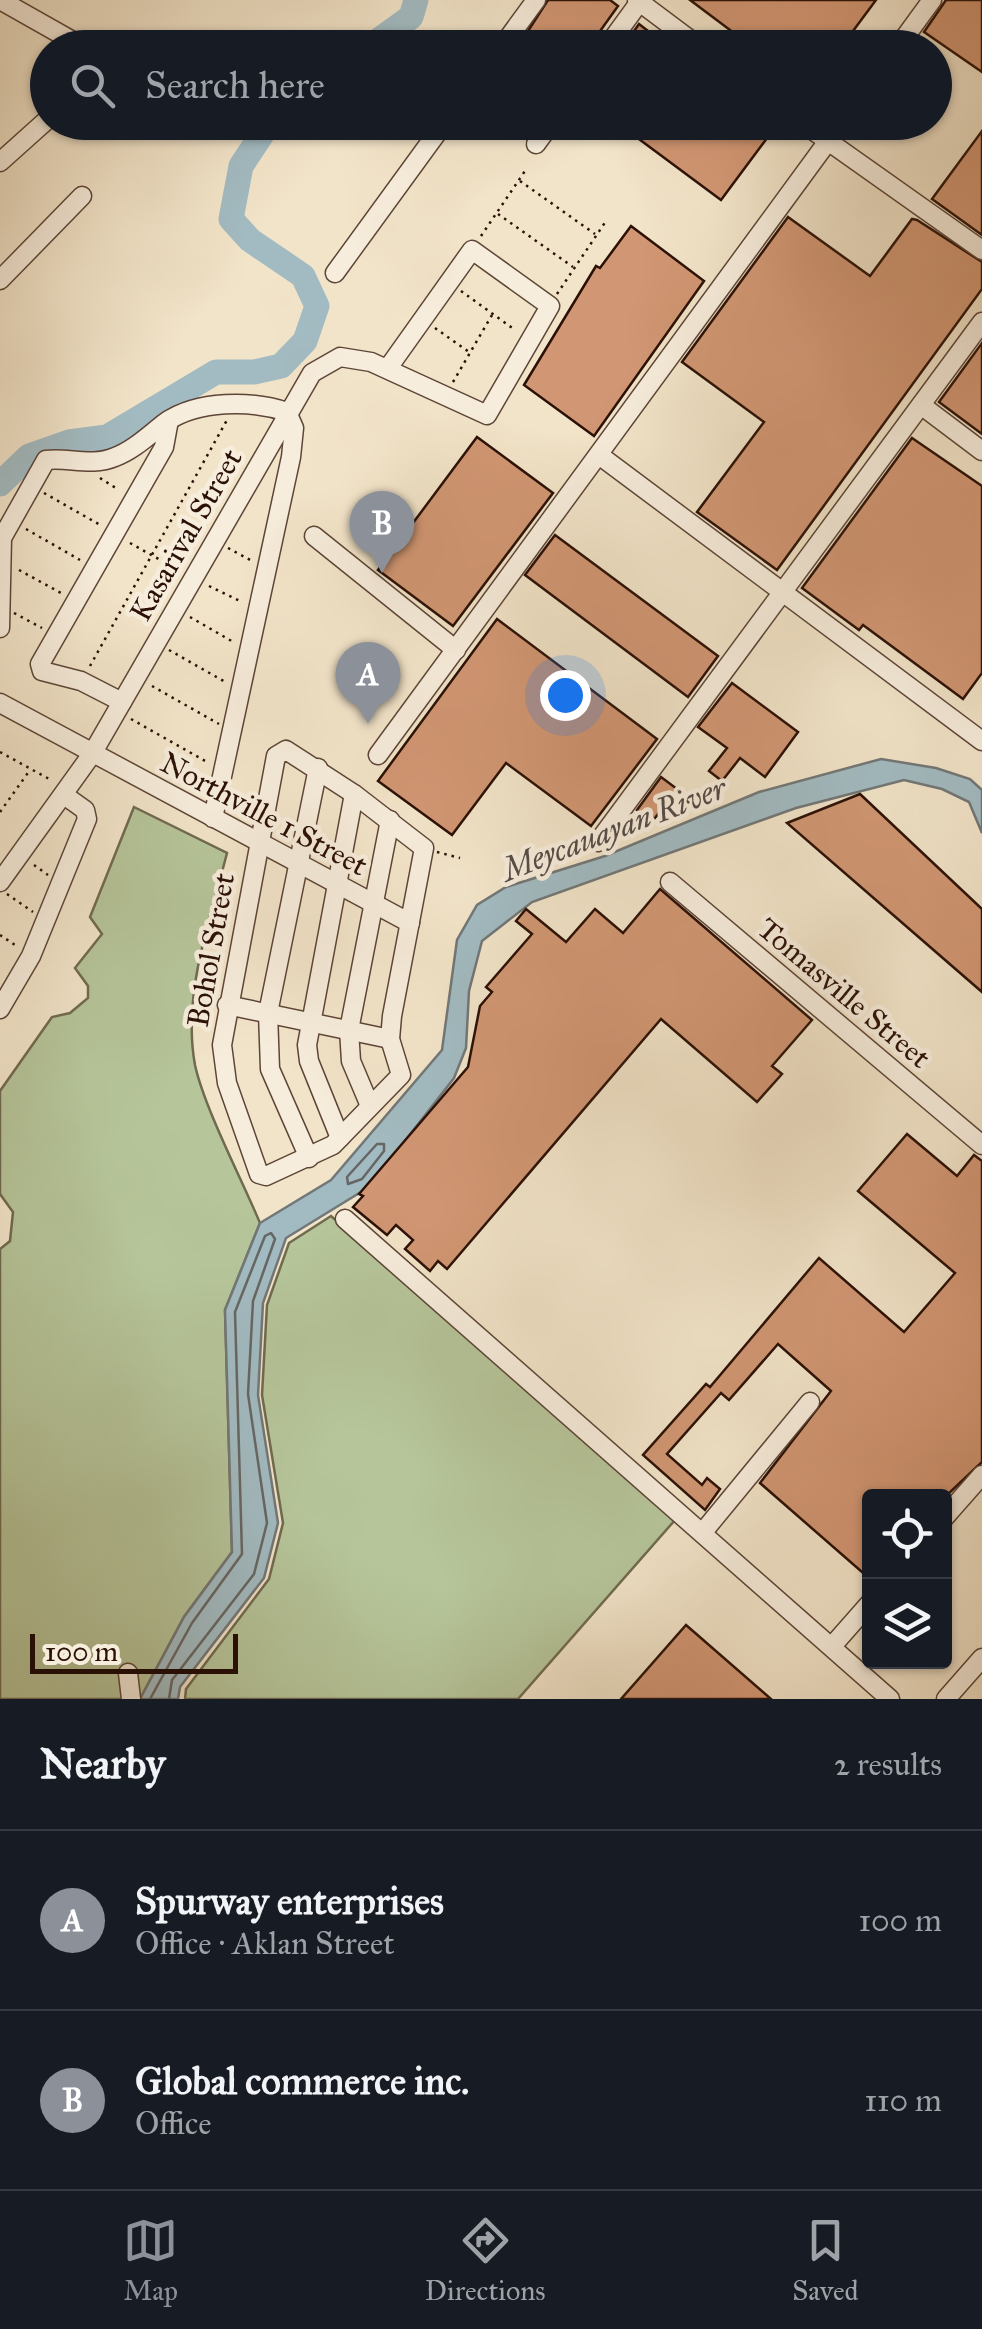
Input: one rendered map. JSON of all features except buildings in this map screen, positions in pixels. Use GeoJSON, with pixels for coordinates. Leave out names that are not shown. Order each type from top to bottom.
{"type":"FeatureCollection","features":[{"type":"Feature","properties":{"kind":"street"},"geometry":{"type":"LineString","coordinates":[[0,0],[52,30]]}},
{"type":"Feature","properties":{"kind":"street"},"geometry":{"type":"LineString","coordinates":[[514,30],[536,0]]}},
{"type":"Feature","properties":{"kind":"street"},"geometry":{"type":"LineString","coordinates":[[619,30],[640,0],[678,30]]}},
{"type":"Feature","properties":{"kind":"street"},"geometry":{"type":"LineString","coordinates":[[910,30],[932,0]]}},
{"type":"Feature","properties":{"kind":"street"},"geometry":{"type":"LineString","coordinates":[[0,132],[19,143]]}},
{"type":"Feature","properties":{"kind":"street"},"geometry":{"type":"LineString","coordinates":[[0,162],[30,134]]}},
{"type":"Feature","properties":{"kind":"street"},"geometry":{"type":"LineString","coordinates":[[335,272],[433,140]]}},
{"type":"Feature","properties":{"kind":"street"},"geometry":{"type":"LineString","coordinates":[[536,144],[539,140]]}},
{"type":"Feature","properties":{"kind":"street"},"geometry":{"type":"LineString","coordinates":[[825,140],[982,250]]}},
{"type":"Feature","properties":{"kind":"street"},"geometry":{"type":"LineString","coordinates":[[378,755],[828,142]]}},
{"type":"Feature","properties":{"kind":"street"},"geometry":{"type":"LineString","coordinates":[[0,280],[82,196]]}},
{"type":"Feature","properties":{"kind":"street"},"geometry":{"type":"LineString","coordinates":[[388,368],[472,250],[550,306],[529,340]]}},
{"type":"Feature","properties":{"kind":"street"},"geometry":{"type":"LineString","coordinates":[[598,842],[982,322]]}},
{"type":"Feature","properties":{"kind":"street","name":"Kasarival Street"},"geometry":{"type":"LineString","coordinates":[[0,885],[92,754],[312,373],[328,361],[353,358],[388,368],[487,415],[529,340]]}},
{"type":"Feature","properties":{"kind":"street"},"geometry":{"type":"LineString","coordinates":[[921,404],[982,451]]}},
{"type":"Feature","properties":{"kind":"street"},"geometry":{"type":"LineString","coordinates":[[0,628],[0,560],[10,519],[46,460],[76,462],[118,456],[169,420],[201,407],[235,405],[287,412],[294,439],[226,772],[213,818]]}},
{"type":"Feature","properties":{"kind":"street"},"geometry":{"type":"LineString","coordinates":[[120,707],[82,681],[40,668],[168,438],[169,420]]}},
{"type":"Feature","properties":{"kind":"street"},"geometry":{"type":"LineString","coordinates":[[599,455],[982,742]]}},
{"type":"Feature","properties":{"kind":"street"},"geometry":{"type":"LineString","coordinates":[[314,536],[456,650]]}},
{"type":"Feature","properties":{"kind":"street","name":"Northville 1 Street"},"geometry":{"type":"LineString","coordinates":[[0,703],[410,923]]}},
{"type":"Feature","properties":{"kind":"street","name":"Bohol Street"},"geometry":{"type":"LineString","coordinates":[[309,1158],[266,1176],[259,1174],[227,1082],[222,1046],[276,756],[286,750],[318,768]]}},
{"type":"Feature","properties":{"kind":"street"},"geometry":{"type":"LineString","coordinates":[[318,768],[354,794],[424,848],[390,1039],[401,1075],[340,1138],[309,1158],[270,1069],[268,1014],[318,768]]}},
{"type":"Feature","properties":{"kind":"street"},"geometry":{"type":"LineString","coordinates":[[0,1009],[47,921],[88,814],[66,792]]}},
{"type":"Feature","properties":{"kind":"street"},"geometry":{"type":"LineString","coordinates":[[340,1138],[308,1061],[310,1022],[354,794]]}},
{"type":"Feature","properties":{"kind":"street"},"geometry":{"type":"LineString","coordinates":[[370,1106],[351,1061],[349,1030],[390,820]]}},
{"type":"Feature","properties":{"kind":"street","name":"Tomasville Street"},"geometry":{"type":"LineString","coordinates":[[670,882],[982,1145]]}},
{"type":"Feature","properties":{"kind":"street"},"geometry":{"type":"LineString","coordinates":[[228,1005],[390,1039]]}},
{"type":"Feature","properties":{"kind":"street"},"geometry":{"type":"LineString","coordinates":[[345,1219],[833,1644],[890,1699]]}},
{"type":"Feature","properties":{"kind":"street"},"geometry":{"type":"LineString","coordinates":[[702,1532],[810,1402]]}},
{"type":"Feature","properties":{"kind":"street"},"geometry":{"type":"LineString","coordinates":[[952,1509],[982,1475]]}},
{"type":"Feature","properties":{"kind":"street"},"geometry":{"type":"LineString","coordinates":[[833,1644],[862,1612]]}},
{"type":"Feature","properties":{"kind":"street"},"geometry":{"type":"LineString","coordinates":[[946,1699],[982,1658]]}},
{"type":"Feature","properties":{"kind":"street"},"geometry":{"type":"LineString","coordinates":[[128,1672],[131,1699]]}},
{"type":"Feature","properties":{"kind":"path"},"geometry":{"type":"LineString","coordinates":[[472,250],[527,168]]}},
{"type":"Feature","properties":{"kind":"path"},"geometry":{"type":"LineString","coordinates":[[519,180],[596,235]]}},
{"type":"Feature","properties":{"kind":"path"},"geometry":{"type":"LineString","coordinates":[[497,213],[574,268]]}},
{"type":"Feature","properties":{"kind":"path"},"geometry":{"type":"LineString","coordinates":[[550,306],[606,221]]}},
{"type":"Feature","properties":{"kind":"path"},"geometry":{"type":"LineString","coordinates":[[449,283],[529,340]]}},
{"type":"Feature","properties":{"kind":"path"},"geometry":{"type":"LineString","coordinates":[[445,395],[493,314]]}},
{"type":"Feature","properties":{"kind":"path"},"geometry":{"type":"LineString","coordinates":[[423,319],[470,353]]}},
{"type":"Feature","properties":{"kind":"path"},"geometry":{"type":"LineString","coordinates":[[82,681],[235,405]]}},
{"type":"Feature","properties":{"kind":"path"},"geometry":{"type":"LineString","coordinates":[[76,462],[133,499]]}},
{"type":"Feature","properties":{"kind":"path"},"geometry":{"type":"LineString","coordinates":[[30,484],[192,578],[258,610]]}},
{"type":"Feature","properties":{"kind":"path"},"geometry":{"type":"LineString","coordinates":[[10,519],[94,568]]}},
{"type":"Feature","properties":{"kind":"path"},"geometry":{"type":"LineString","coordinates":[[214,540],[266,569]]}},
{"type":"Feature","properties":{"kind":"path"},"geometry":{"type":"LineString","coordinates":[[0,560],[76,601]]}},
{"type":"Feature","properties":{"kind":"path"},"geometry":{"type":"LineString","coordinates":[[2,606],[57,636]]}},
{"type":"Feature","properties":{"kind":"path"},"geometry":{"type":"LineString","coordinates":[[175,610],[250,650]]}},
{"type":"Feature","properties":{"kind":"path"},"geometry":{"type":"LineString","coordinates":[[156,642],[242,692]]}},
{"type":"Feature","properties":{"kind":"path"},"geometry":{"type":"LineString","coordinates":[[136,677],[234,732]]}},
{"type":"Feature","properties":{"kind":"path"},"geometry":{"type":"LineString","coordinates":[[120,707],[226,772]]}},
{"type":"Feature","properties":{"kind":"path"},"geometry":{"type":"LineString","coordinates":[[0,752],[66,792]]}},
{"type":"Feature","properties":{"kind":"path"},"geometry":{"type":"LineString","coordinates":[[0,812],[31,769]]}},
{"type":"Feature","properties":{"kind":"path"},"geometry":{"type":"LineString","coordinates":[[424,848],[460,858]]}},
{"type":"Feature","properties":{"kind":"path"},"geometry":{"type":"LineString","coordinates":[[20,855],[62,884]]}},
{"type":"Feature","properties":{"kind":"path"},"geometry":{"type":"LineString","coordinates":[[0,885],[47,921]]}},
{"type":"Feature","properties":{"kind":"path"},"geometry":{"type":"LineString","coordinates":[[0,935],[31,956]]}},
{"type":"Feature","properties":{"kind":"green space"},"geometry":{"type":"Polygon","coordinates":[[[134,807],[227,853],[200,958],[192,1039],[206,1101],[260,1223],[225,1310],[232,1552],[184,1617],[140,1699],[0,1699],[0,1249],[10,1241],[13,1212],[0,1194],[0,1091],[52,1017],[70,1013],[88,998],[88,986],[75,968],[102,934],[90,917],[134,807]]]}},
{"type":"Feature","properties":{"kind":"green space"},"geometry":{"type":"Polygon","coordinates":[[[331,1216],[675,1520],[518,1699],[185,1699],[186,1689],[269,1579],[283,1523],[262,1395],[267,1305],[289,1243],[331,1216]]]}},
{"type":"Feature","properties":{"kind":"water"},"geometry":{"type":"Polygon","coordinates":[[[881,759],[936,768],[970,779],[982,790],[982,833],[969,802],[942,789],[904,780],[796,808],[532,902],[482,941],[469,991],[466,1048],[454,1078],[369,1187],[286,1238],[263,1303],[258,1395],[278,1523],[264,1578],[180,1687],[178,1699],[140,1699],[184,1617],[232,1552],[225,1310],[260,1223],[331,1180],[442,1050],[457,940],[477,905],[506,887],[605,856],[759,792],[881,759]]]}},
{"type":"Feature","properties":{"kind":"waterway"},"geometry":{"type":"LineString","coordinates":[[393,30],[411,17],[416,0]]}},
{"type":"Feature","properties":{"kind":"waterway"},"geometry":{"type":"LineString","coordinates":[[0,484],[29,456],[69,442],[107,437],[216,372],[254,372],[281,366],[305,341],[317,306],[303,276],[250,240],[231,219],[241,166],[258,140]]}},
{"type":"Feature","properties":{"kind":"place","name":"Global commerce inc."},"geometry":{"type":"Point","coordinates":[382,573]}},
{"type":"Feature","properties":{"kind":"place","name":"Spurway enterprises"},"geometry":{"type":"Point","coordinates":[368,724]}},
{"type":"Feature","properties":{"kind":"water label","name":"Meycauayan River"},"geometry":{"type":"Point","coordinates":[614,829]}}]}
